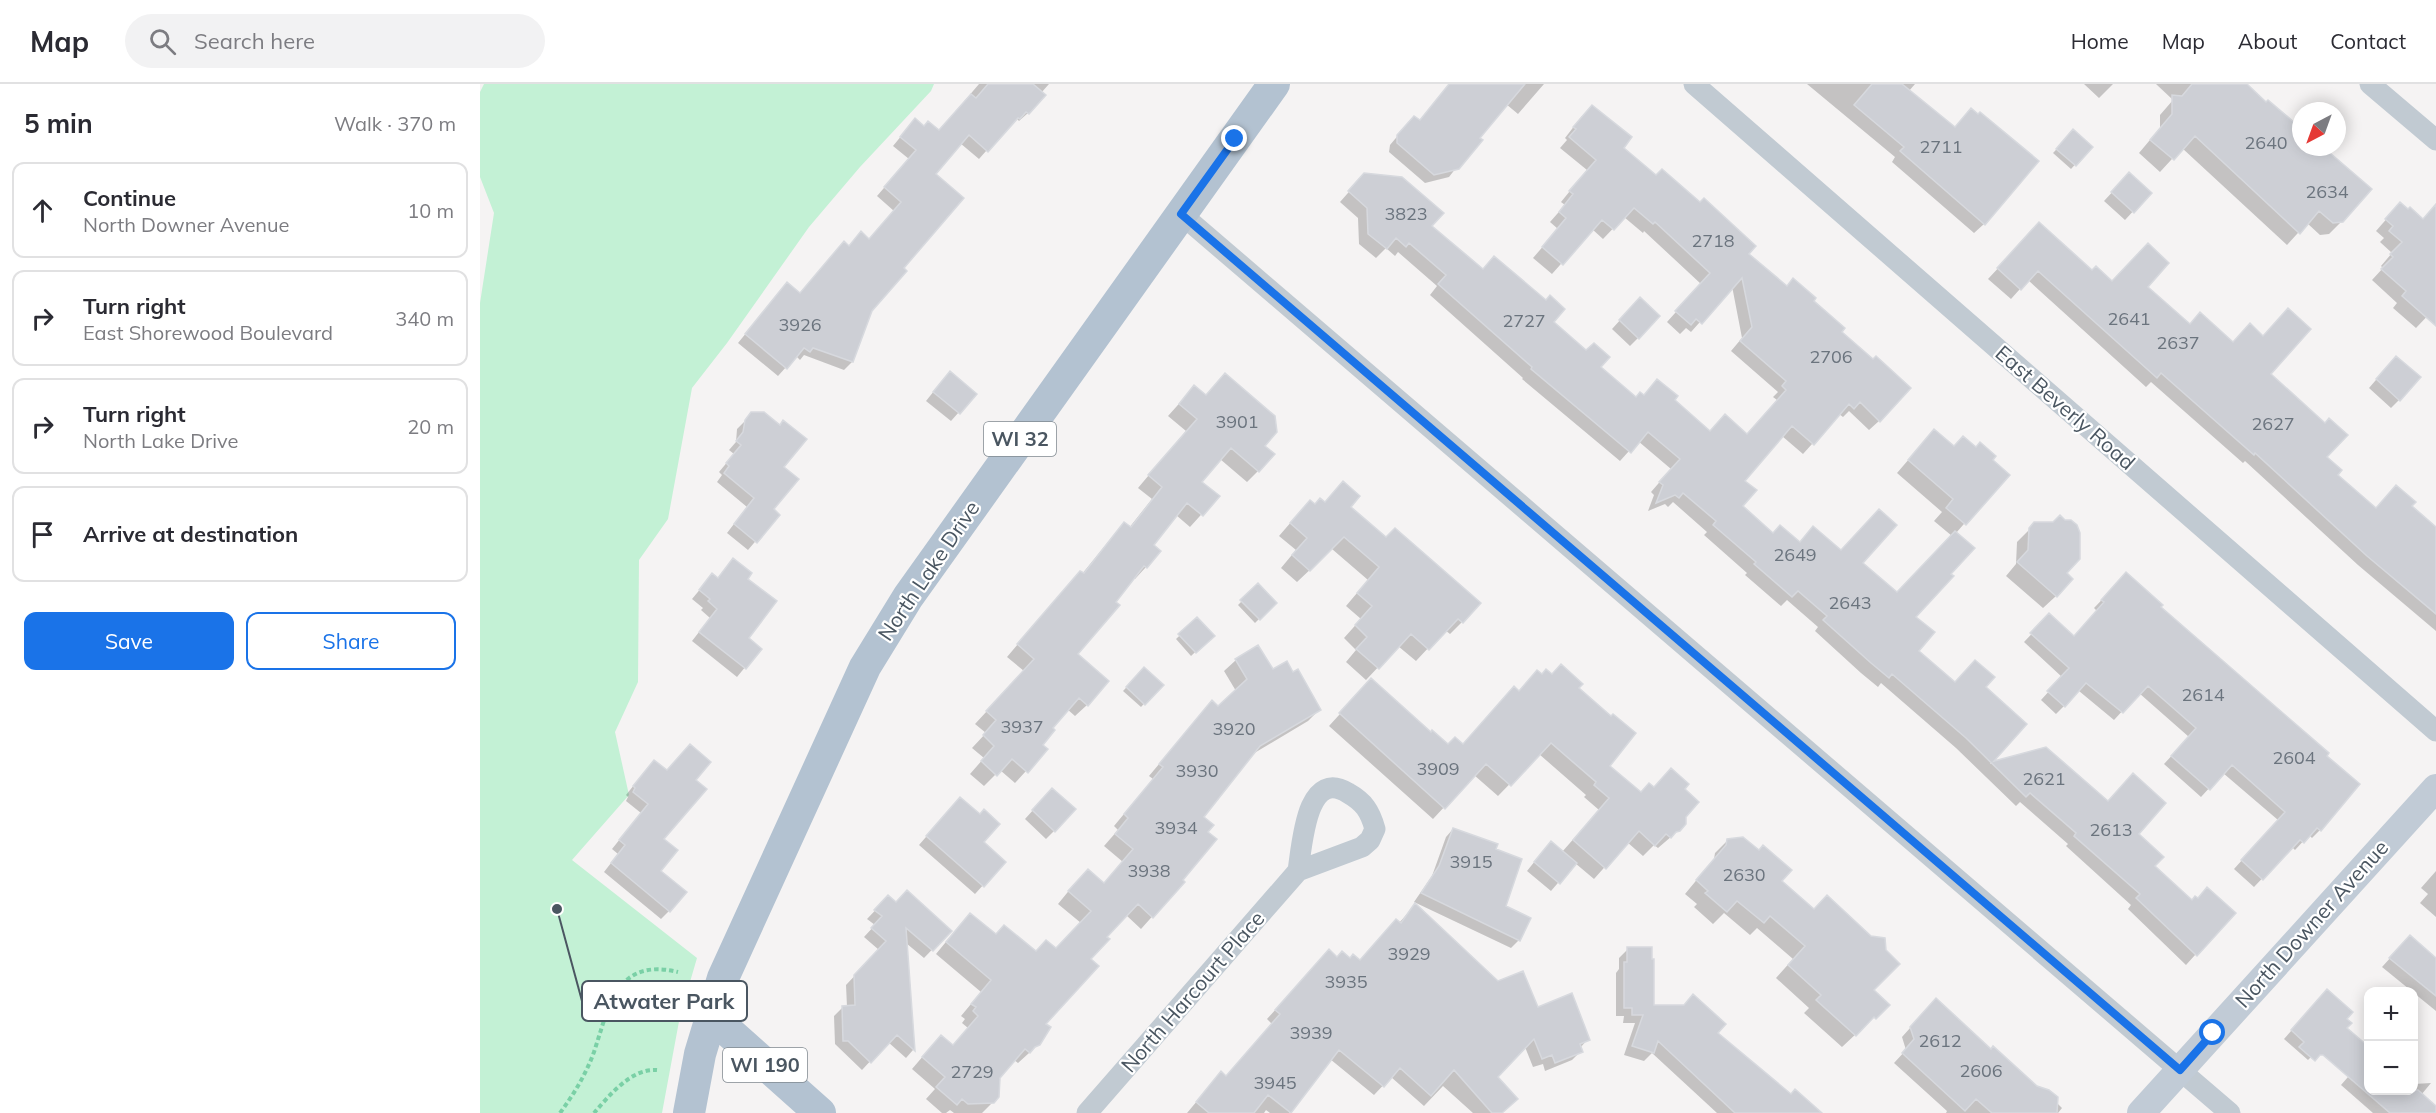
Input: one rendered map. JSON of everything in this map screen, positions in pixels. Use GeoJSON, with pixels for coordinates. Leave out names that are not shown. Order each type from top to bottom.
{"type":"FeatureCollection","features":[{"type":"Feature","properties":{"kind":"main road","name":"North Lake Drive"},"geometry":{"type":"LineString","coordinates":[[689,1113],[700,1054],[723,978],[865,667],[908,597],[1274,84]]}},
{"type":"Feature","properties":{"kind":"main road","name":"WI 190"},"geometry":{"type":"LineString","coordinates":[[711,1016],[820,1113]]}},
{"type":"Feature","properties":{"kind":"street","name":"East Beverly Road"},"geometry":{"type":"LineString","coordinates":[[1694,84],[2436,731]]}},
{"type":"Feature","properties":{"kind":"street"},"geometry":{"type":"LineString","coordinates":[[2370,84],[2436,140]]}},
{"type":"Feature","properties":{"kind":"street"},"geometry":{"type":"LineString","coordinates":[[2393,84],[2400,109]]}},
{"type":"Feature","properties":{"kind":"street"},"geometry":{"type":"LineString","coordinates":[[1181,214],[2230,1113]]}},
{"type":"Feature","properties":{"kind":"street","name":"North Downer Avenue"},"geometry":{"type":"LineString","coordinates":[[2141,1113],[2436,788]]}},
{"type":"Feature","properties":{"kind":"street","name":"North Harcourt Place"},"geometry":{"type":"LineString","coordinates":[[1088,1113],[1299,871]]}},
{"type":"Feature","properties":{"kind":"path"},"geometry":{"type":"LineString","coordinates":[[560,1113],[586,1072],[606,1012],[617,989],[626,980],[646,970],[665,969],[678,972]]}},
{"type":"Feature","properties":{"kind":"path"},"geometry":{"type":"LineString","coordinates":[[594,1113],[615,1089],[635,1076],[657,1071]]}},
{"type":"Feature","properties":{"kind":"green space"},"geometry":{"type":"Polygon","coordinates":[[[484,84],[934,84],[931,91],[860,167],[809,227],[727,343],[692,388],[668,519],[639,560],[638,682],[615,732],[629,795],[572,860],[697,958],[680,1016],[662,1113],[480,1113],[480,303],[494,213],[480,177],[480,92],[484,84]]]}},
{"type":"Feature","properties":{"kind":"building"},"geometry":{"type":"Polygon","coordinates":[[[988,84],[1033,84],[1046,95],[1029,114],[1026,112],[1020,119],[1018,118],[988,152],[969,135],[936,174],[964,198],[904,268],[907,271],[872,311],[853,362],[813,348],[810,352],[804,348],[787,369],[745,334],[787,282],[800,293],[844,241],[849,246],[861,231],[869,239],[901,202],[884,187],[916,150],[900,137],[915,118],[924,126],[928,121],[939,130],[971,94],[976,98],[988,84]]]}},
{"type":"Feature","properties":{"kind":"building"},"geometry":{"type":"Polygon","coordinates":[[[1449,84],[1525,84],[1480,138],[1483,140],[1459,169],[1434,175],[1397,143],[1397,135],[1414,116],[1420,120],[1449,84]]]}},
{"type":"Feature","properties":{"kind":"building"},"geometry":{"type":"Polygon","coordinates":[[[1872,84],[1902,84],[1955,127],[1971,108],[1978,114],[1980,112],[2039,161],[1985,225],[1900,151],[1904,147],[1854,105],[1872,84]]]}},
{"type":"Feature","properties":{"kind":"building"},"geometry":{"type":"Polygon","coordinates":[[[2192,84],[2247,84],[2266,102],[2268,100],[2292,120],[2292,156],[2334,156],[2372,189],[2343,222],[2333,223],[2319,211],[2300,234],[2195,136],[2174,160],[2150,140],[2172,114],[2172,95],[2182,96],[2192,84]]]}},
{"type":"Feature","properties":{"kind":"building"},"geometry":{"type":"Polygon","coordinates":[[[1592,105],[1632,137],[1624,148],[1656,175],[1662,169],[1700,202],[1704,198],[1756,246],[1749,254],[1787,286],[1793,278],[1816,298],[1814,301],[1845,328],[1842,332],[1873,359],[1876,356],[1911,388],[1880,422],[1860,402],[1854,409],[1849,404],[1814,445],[1792,426],[1745,481],[1757,490],[1743,506],[1773,533],[1780,525],[1800,542],[1813,526],[1841,550],[1879,509],[1897,525],[1863,563],[1897,592],[1955,531],[1975,548],[1951,574],[1954,576],[1916,617],[1935,632],[1919,651],[1955,682],[1975,660],[1995,677],[1986,687],[2027,724],[1994,761],[2046,747],[2108,801],[2133,773],[2166,803],[2139,834],[2164,857],[2155,866],[2192,900],[2195,896],[2198,898],[2207,887],[2236,913],[2197,956],[2136,898],[2140,894],[2074,836],[2076,833],[2030,793],[2026,797],[1966,738],[1892,674],[1889,678],[1871,663],[1823,620],[1827,616],[1798,591],[1792,597],[1713,525],[1716,521],[1683,493],[1679,498],[1675,495],[1656,503],[1663,485],[1659,482],[1680,459],[1648,432],[1631,453],[1531,369],[1532,367],[1438,284],[1446,275],[1409,243],[1406,247],[1396,238],[1387,249],[1368,234],[1367,208],[1348,191],[1364,173],[1402,177],[1444,213],[1432,226],[1483,269],[1494,256],[1546,300],[1550,295],[1565,309],[1554,322],[1586,350],[1594,343],[1610,357],[1601,367],[1636,397],[1640,392],[1644,395],[1657,379],[1678,396],[1675,400],[1710,431],[1725,414],[1747,434],[1786,390],[1782,386],[1786,381],[1740,341],[1752,327],[1742,278],[1702,324],[1696,319],[1691,325],[1675,311],[1710,273],[1655,222],[1653,224],[1634,208],[1614,230],[1602,220],[1563,265],[1542,247],[1566,218],[1559,212],[1573,194],[1569,191],[1596,160],[1569,137],[1576,129],[1573,127],[1592,105]]]}},
{"type":"Feature","properties":{"kind":"building"},"geometry":{"type":"Polygon","coordinates":[[[2073,129],[2093,147],[2076,166],[2056,149],[2073,129]]]}},
{"type":"Feature","properties":{"kind":"building"},"geometry":{"type":"Polygon","coordinates":[[[2129,172],[2152,193],[2134,213],[2111,192],[2129,172]]]}},
{"type":"Feature","properties":{"kind":"building"},"geometry":{"type":"Polygon","coordinates":[[[2400,202],[2408,209],[2410,207],[2423,219],[2436,204],[2436,326],[2402,296],[2406,291],[2381,269],[2393,257],[2390,254],[2402,242],[2389,231],[2393,226],[2385,219],[2400,202]]]}},
{"type":"Feature","properties":{"kind":"building"},"geometry":{"type":"Polygon","coordinates":[[[2039,222],[2092,270],[2096,266],[2112,281],[2148,243],[2169,263],[2148,287],[2190,324],[2200,312],[2233,342],[2250,323],[2263,336],[2288,308],[2311,329],[2271,374],[2325,423],[2329,418],[2348,435],[2327,457],[2342,470],[2338,475],[2376,508],[2396,485],[2416,502],[2412,506],[2436,527],[2436,614],[2367,556],[2255,453],[2254,455],[2161,373],[2157,378],[2038,271],[2021,290],[1997,268],[2039,222]]]}},
{"type":"Feature","properties":{"kind":"building"},"geometry":{"type":"Polygon","coordinates":[[[1640,297],[1660,316],[1639,339],[1619,320],[1640,297]]]}},
{"type":"Feature","properties":{"kind":"building"},"geometry":{"type":"Polygon","coordinates":[[[2396,356],[2421,377],[2400,401],[2376,379],[2396,356]]]}},
{"type":"Feature","properties":{"kind":"building"},"geometry":{"type":"Polygon","coordinates":[[[950,371],[977,394],[960,414],[933,392],[950,371]]]}},
{"type":"Feature","properties":{"kind":"building"},"geometry":{"type":"Polygon","coordinates":[[[1225,373],[1275,416],[1277,432],[1265,446],[1275,454],[1259,472],[1231,448],[1202,482],[1220,496],[1203,516],[1187,503],[1154,545],[1161,551],[1147,568],[1144,566],[1116,602],[1120,605],[1078,654],[1109,681],[1088,706],[1079,698],[1053,728],[1055,730],[1043,745],[1048,749],[1028,773],[1012,759],[997,776],[981,761],[994,746],[983,735],[996,720],[986,711],[1034,659],[1017,644],[1080,571],[1084,573],[1124,522],[1131,527],[1162,487],[1148,475],[1197,419],[1179,404],[1194,385],[1206,395],[1225,373]]]}},
{"type":"Feature","properties":{"kind":"building"},"geometry":{"type":"Polygon","coordinates":[[[751,412],[764,412],[780,425],[783,420],[807,439],[784,467],[799,479],[774,509],[780,515],[757,543],[734,524],[754,498],[724,473],[729,466],[726,463],[741,445],[736,441],[743,432],[745,420],[751,412]]]}},
{"type":"Feature","properties":{"kind":"building"},"geometry":{"type":"Polygon","coordinates":[[[1934,429],[1954,446],[1963,436],[1976,447],[1980,442],[1996,456],[1993,460],[2010,475],[1966,525],[1946,508],[1953,499],[1908,460],[1934,429]]]}},
{"type":"Feature","properties":{"kind":"building"},"geometry":{"type":"Polygon","coordinates":[[[1343,481],[1360,496],[1351,507],[1386,537],[1395,528],[1481,603],[1463,623],[1458,619],[1429,650],[1411,634],[1379,669],[1356,649],[1367,637],[1355,625],[1372,606],[1357,593],[1379,567],[1344,537],[1310,571],[1292,555],[1307,538],[1290,523],[1310,500],[1315,504],[1320,498],[1325,502],[1343,481]]]}},
{"type":"Feature","properties":{"kind":"building"},"geometry":{"type":"Polygon","coordinates":[[[2060,515],[2077,525],[2080,533],[2080,559],[2067,573],[2073,579],[2057,597],[2017,562],[2028,550],[2029,528],[2034,522],[2053,522],[2060,515]]]}},
{"type":"Feature","properties":{"kind":"building"},"geometry":{"type":"Polygon","coordinates":[[[733,558],[752,573],[748,579],[777,601],[749,638],[762,649],[746,669],[699,632],[717,609],[699,590],[712,573],[718,578],[733,558]]]}},
{"type":"Feature","properties":{"kind":"building"},"geometry":{"type":"Polygon","coordinates":[[[2126,572],[2163,605],[2161,607],[2329,753],[2327,756],[2360,784],[2321,831],[2317,828],[2304,843],[2300,840],[2263,880],[2241,860],[2285,812],[2232,765],[2210,790],[2171,756],[2196,728],[2148,686],[2123,713],[2086,683],[2065,707],[2047,691],[2069,668],[2030,633],[2049,613],[2074,636],[2104,602],[2101,600],[2126,572]]]}},
{"type":"Feature","properties":{"kind":"building"},"geometry":{"type":"Polygon","coordinates":[[[1258,583],[1277,603],[1260,620],[1240,600],[1258,583]]]}},
{"type":"Feature","properties":{"kind":"building"},"geometry":{"type":"Polygon","coordinates":[[[1197,617],[1215,636],[1196,653],[1178,634],[1197,617]]]}},
{"type":"Feature","properties":{"kind":"building"},"geometry":{"type":"Polygon","coordinates":[[[1258,645],[1273,669],[1287,661],[1293,672],[1298,669],[1321,710],[1260,746],[1204,817],[1214,825],[1208,832],[1217,839],[1183,880],[1185,882],[1153,918],[1138,904],[1107,937],[1110,939],[1091,959],[1099,966],[1046,1024],[1051,1027],[1040,1045],[1030,1053],[1025,1049],[1000,1078],[999,1097],[994,1103],[968,1104],[962,1099],[957,1105],[936,1087],[945,1077],[922,1057],[941,1035],[953,1045],[978,1016],[973,1011],[976,1007],[971,1004],[991,980],[946,942],[970,913],[996,934],[1004,925],[1036,951],[1046,940],[1056,948],[1091,911],[1068,891],[1088,869],[1104,883],[1133,849],[1115,834],[1128,818],[1124,814],[1163,767],[1159,764],[1212,700],[1218,706],[1247,679],[1235,659],[1258,645]]]}},
{"type":"Feature","properties":{"kind":"building"},"geometry":{"type":"Polygon","coordinates":[[[1561,664],[1583,684],[1579,688],[1611,716],[1613,714],[1636,733],[1610,766],[1641,792],[1649,783],[1654,787],[1671,768],[1689,784],[1685,789],[1699,802],[1686,817],[1686,824],[1671,838],[1666,834],[1655,846],[1639,831],[1606,869],[1573,840],[1609,798],[1594,785],[1596,782],[1551,743],[1511,786],[1486,764],[1445,809],[1339,713],[1371,678],[1431,732],[1432,730],[1448,744],[1455,737],[1463,744],[1514,686],[1519,691],[1537,670],[1542,674],[1546,669],[1552,674],[1561,664]]]}},
{"type":"Feature","properties":{"kind":"building"},"geometry":{"type":"Polygon","coordinates":[[[1144,667],[1164,685],[1145,705],[1126,687],[1144,667]]]}},
{"type":"Feature","properties":{"kind":"building"},"geometry":{"type":"Polygon","coordinates":[[[690,744],[711,762],[696,780],[707,789],[664,839],[678,850],[661,871],[687,892],[670,912],[611,863],[625,845],[619,840],[648,804],[633,792],[635,788],[633,786],[654,760],[667,770],[690,744]]]}},
{"type":"Feature","properties":{"kind":"building"},"geometry":{"type":"Polygon","coordinates":[[[1052,788],[1076,809],[1055,832],[1032,810],[1052,788]]]}},
{"type":"Feature","properties":{"kind":"building"},"geometry":{"type":"Polygon","coordinates":[[[960,797],[980,814],[984,809],[1000,824],[984,842],[1006,862],[984,887],[926,836],[960,797]]]}},
{"type":"Feature","properties":{"kind":"building"},"geometry":{"type":"Polygon","coordinates":[[[1453,828],[1498,844],[1496,849],[1522,859],[1506,906],[1531,918],[1520,941],[1421,893],[1439,866],[1453,828]]]}},
{"type":"Feature","properties":{"kind":"building"},"geometry":{"type":"Polygon","coordinates":[[[1743,837],[1759,850],[1763,845],[1792,870],[1782,881],[1814,909],[1827,895],[1871,936],[1885,938],[1886,950],[1900,964],[1874,990],[1890,1005],[1876,1019],[1874,1017],[1856,1036],[1816,1000],[1821,995],[1788,965],[1805,946],[1770,916],[1764,923],[1737,901],[1727,912],[1705,893],[1708,891],[1696,880],[1726,845],[1727,839],[1743,837]]]}},
{"type":"Feature","properties":{"kind":"building"},"geometry":{"type":"Polygon","coordinates":[[[1551,841],[1577,863],[1560,884],[1534,862],[1551,841]]]}},
{"type":"Feature","properties":{"kind":"building"},"geometry":{"type":"Polygon","coordinates":[[[907,890],[952,931],[933,951],[906,928],[915,1051],[897,1035],[871,1063],[848,1041],[843,1041],[842,1006],[855,1005],[854,975],[886,941],[871,928],[882,916],[874,910],[888,895],[896,902],[907,890]]]}},
{"type":"Feature","properties":{"kind":"building"},"geometry":{"type":"Polygon","coordinates":[[[1415,903],[1498,981],[1523,971],[1538,1007],[1572,993],[1590,1040],[1580,1044],[1583,1052],[1555,1063],[1552,1055],[1542,1059],[1534,1039],[1498,1077],[1518,1099],[1502,1113],[1492,1113],[1454,1070],[1431,1096],[1400,1068],[1384,1087],[1339,1050],[1291,1113],[1268,1095],[1254,1113],[1209,1113],[1196,1102],[1221,1071],[1226,1076],[1280,1014],[1275,1010],[1329,949],[1337,957],[1342,951],[1350,958],[1353,954],[1360,960],[1396,919],[1401,923],[1415,903]]]}},
{"type":"Feature","properties":{"kind":"building"},"geometry":{"type":"Polygon","coordinates":[[[2410,935],[2436,958],[2436,996],[2389,958],[2410,935]]]}},
{"type":"Feature","properties":{"kind":"building"},"geometry":{"type":"Polygon","coordinates":[[[1627,947],[1652,947],[1654,1005],[1684,1005],[1693,994],[1726,1024],[1718,1033],[1791,1094],[1795,1089],[1822,1113],[1735,1113],[1658,1041],[1654,1053],[1632,1046],[1643,1015],[1632,1015],[1632,1008],[1624,1008],[1624,962],[1627,962],[1627,947]]]}},
{"type":"Feature","properties":{"kind":"building"},"geometry":{"type":"Polygon","coordinates":[[[2327,989],[2353,1012],[2347,1019],[2352,1023],[2347,1028],[2364,1043],[2364,1090],[2323,1055],[2315,1061],[2299,1047],[2304,1042],[2291,1030],[2327,989]]]}},
{"type":"Feature","properties":{"kind":"building"},"geometry":{"type":"Polygon","coordinates":[[[1936,998],[1991,1049],[1993,1046],[2037,1086],[2049,1090],[2058,1097],[2057,1113],[1992,1113],[1976,1099],[1965,1111],[1902,1053],[1914,1039],[1910,1027],[1936,998]]]}},
{"type":"Feature","properties":{"kind":"building"},"geometry":{"type":"Polygon","coordinates":[[[2418,1090],[2436,1106],[2436,1113],[2390,1113],[2369,1095],[2418,1095],[2418,1090]]]}},
{"type":"Feature","properties":{"kind":"place","name":"Atwater Park"},"geometry":{"type":"Point","coordinates":[557,909]}},
{"type":"Feature","properties":{"kind":"route"},"geometry":{"type":"LineString","coordinates":[[1235,139],[1181,214],[2180,1070],[2213,1033]]}}]}
